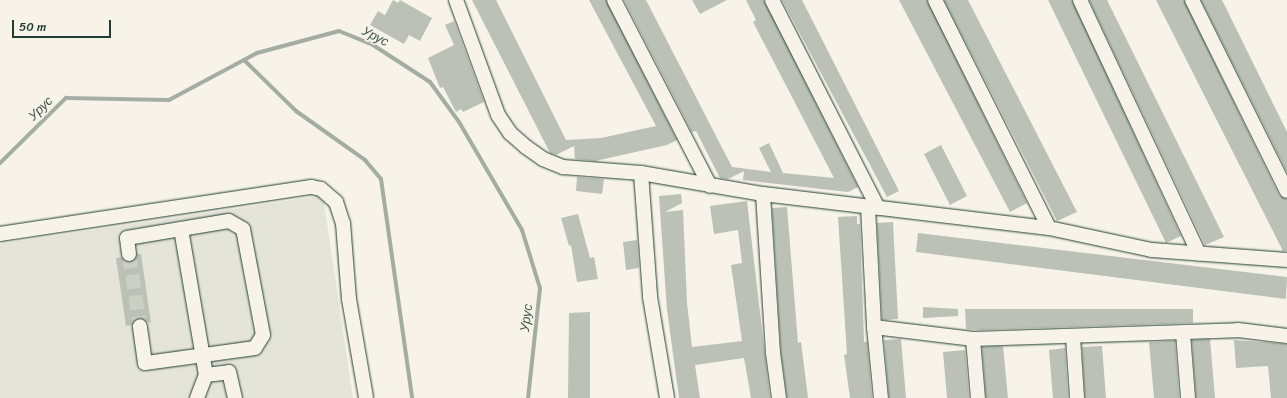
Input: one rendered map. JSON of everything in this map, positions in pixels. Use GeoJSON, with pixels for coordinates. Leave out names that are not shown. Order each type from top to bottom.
{"type":"FeatureCollection","features":[{"type":"Feature","properties":{"kind":"street"},"geometry":{"type":"LineString","coordinates":[[456,0],[498,115],[510,133],[543,159],[563,167],[641,173],[763,194],[1048,228],[1152,250],[1287,260]]}},
{"type":"Feature","properties":{"kind":"street"},"geometry":{"type":"LineString","coordinates":[[614,0],[710,186]]}},
{"type":"Feature","properties":{"kind":"street"},"geometry":{"type":"LineString","coordinates":[[772,0],[873,207],[874,327],[881,398]]}},
{"type":"Feature","properties":{"kind":"street"},"geometry":{"type":"LineString","coordinates":[[935,0],[1048,228]]}},
{"type":"Feature","properties":{"kind":"street"},"geometry":{"type":"LineString","coordinates":[[1080,0],[1199,254]]}},
{"type":"Feature","properties":{"kind":"street"},"geometry":{"type":"LineString","coordinates":[[1192,0],[1287,191]]}},
{"type":"Feature","properties":{"kind":"street"},"geometry":{"type":"LineString","coordinates":[[641,173],[650,297],[667,398]]}},
{"type":"Feature","properties":{"kind":"street"},"geometry":{"type":"LineString","coordinates":[[0,234],[305,188],[321,189],[336,202],[343,223],[349,299],[366,397]]}},
{"type":"Feature","properties":{"kind":"street"},"geometry":{"type":"LineString","coordinates":[[763,194],[773,353],[779,398]]}},
{"type":"Feature","properties":{"kind":"street"},"geometry":{"type":"LineString","coordinates":[[130,254],[127,238],[230,221],[243,229],[263,335],[255,348],[145,363],[140,326]]}},
{"type":"Feature","properties":{"kind":"street"},"geometry":{"type":"LineString","coordinates":[[181,229],[206,375],[197,398]]}},
{"type":"Feature","properties":{"kind":"street"},"geometry":{"type":"LineString","coordinates":[[874,327],[973,339],[1073,337],[1238,330],[1287,336]]}},
{"type":"Feature","properties":{"kind":"street"},"geometry":{"type":"LineString","coordinates":[[1183,333],[1188,398]]}},
{"type":"Feature","properties":{"kind":"street"},"geometry":{"type":"LineString","coordinates":[[1073,337],[1077,398]]}},
{"type":"Feature","properties":{"kind":"street"},"geometry":{"type":"LineString","coordinates":[[973,339],[978,398]]}},
{"type":"Feature","properties":{"kind":"street"},"geometry":{"type":"LineString","coordinates":[[206,375],[229,372],[235,398]]}},
{"type":"Feature","properties":{"kind":"shaded area"},"geometry":{"type":"Polygon","coordinates":[[[319,196],[324,203],[353,398],[0,398],[0,244],[319,196]]]}},
{"type":"Feature","properties":{"kind":"building"},"geometry":{"type":"Polygon","coordinates":[[[393,0],[398,3],[400,0],[432,18],[420,41],[409,35],[404,44],[370,25],[378,11],[385,15],[393,0]]]}},
{"type":"Feature","properties":{"kind":"building"},"geometry":{"type":"Polygon","coordinates":[[[472,0],[496,0],[566,140],[601,138],[656,126],[589,0],[606,0],[677,140],[667,145],[595,161],[575,159],[574,146],[556,155],[550,153],[472,0]]]}},
{"type":"Feature","properties":{"kind":"building"},"geometry":{"type":"Polygon","coordinates":[[[624,0],[646,0],[732,167],[771,172],[759,148],[769,143],[783,173],[834,178],[753,22],[756,20],[746,0],[764,0],[858,187],[848,192],[743,180],[744,171],[728,179],[720,178],[696,131],[692,132],[624,0]]]}},
{"type":"Feature","properties":{"kind":"building"},"geometry":{"type":"Polygon","coordinates":[[[692,0],[727,0],[700,14],[692,0]]]}},
{"type":"Feature","properties":{"kind":"building"},"geometry":{"type":"Polygon","coordinates":[[[782,0],[802,0],[899,191],[887,197],[782,0]]]}},
{"type":"Feature","properties":{"kind":"building"},"geometry":{"type":"Polygon","coordinates":[[[899,0],[927,0],[1027,203],[1010,212],[899,0]]]}},
{"type":"Feature","properties":{"kind":"building"},"geometry":{"type":"Polygon","coordinates":[[[944,0],[968,0],[1077,212],[1057,221],[944,0]]]}},
{"type":"Feature","properties":{"kind":"building"},"geometry":{"type":"Polygon","coordinates":[[[1048,0],[1072,0],[1181,236],[1166,243],[1048,0]]]}},
{"type":"Feature","properties":{"kind":"building"},"geometry":{"type":"Polygon","coordinates":[[[1089,0],[1107,0],[1224,237],[1205,245],[1089,0]]]}},
{"type":"Feature","properties":{"kind":"building"},"geometry":{"type":"Polygon","coordinates":[[[1156,0],[1184,0],[1279,195],[1287,199],[1287,251],[1283,251],[1156,0]]]}},
{"type":"Feature","properties":{"kind":"building"},"geometry":{"type":"Polygon","coordinates":[[[1201,0],[1222,0],[1287,132],[1287,172],[1201,0]]]}},
{"type":"Feature","properties":{"kind":"building"},"geometry":{"type":"Polygon","coordinates":[[[454,21],[484,102],[463,112],[461,109],[456,112],[443,87],[440,88],[428,58],[454,45],[445,25],[454,21]]]}},
{"type":"Feature","properties":{"kind":"building"},"geometry":{"type":"Polygon","coordinates":[[[941,145],[967,196],[950,205],[924,154],[941,145]]]}},
{"type":"Feature","properties":{"kind":"building"},"geometry":{"type":"Polygon","coordinates":[[[577,177],[604,179],[602,194],[576,191],[577,177]]]}},
{"type":"Feature","properties":{"kind":"building"},"geometry":{"type":"Polygon","coordinates":[[[681,194],[682,203],[665,212],[683,210],[687,303],[692,347],[742,341],[731,265],[742,263],[738,230],[714,234],[710,206],[747,201],[770,398],[751,398],[744,358],[695,365],[700,398],[679,398],[667,310],[659,196],[681,194]]]}},
{"type":"Feature","properties":{"kind":"building"},"geometry":{"type":"Polygon","coordinates":[[[787,207],[798,343],[801,342],[808,398],[787,398],[781,352],[772,208],[787,207]]]}},
{"type":"Feature","properties":{"kind":"building"},"geometry":{"type":"Polygon","coordinates":[[[578,214],[590,258],[594,257],[598,279],[577,282],[571,245],[569,246],[561,218],[578,214]]]}},
{"type":"Feature","properties":{"kind":"building"},"geometry":{"type":"Polygon","coordinates":[[[857,216],[857,224],[860,224],[864,342],[867,342],[872,398],[850,398],[844,355],[847,354],[838,217],[857,216]]]}},
{"type":"Feature","properties":{"kind":"building"},"geometry":{"type":"Polygon","coordinates":[[[893,222],[898,319],[884,320],[882,319],[877,223],[893,222]]]}},
{"type":"Feature","properties":{"kind":"building"},"geometry":{"type":"Polygon","coordinates":[[[918,233],[1287,277],[1286,299],[916,252],[918,233]]]}},
{"type":"Feature","properties":{"kind":"building"},"geometry":{"type":"Polygon","coordinates":[[[637,240],[639,268],[626,270],[623,242],[637,240]]]}},
{"type":"Feature","properties":{"kind":"building"},"geometry":{"type":"Polygon","coordinates":[[[137,254],[141,254],[151,323],[138,318],[132,325],[126,326],[116,258],[121,257],[130,262],[137,254]]]}},
{"type":"Feature","properties":{"kind":"building"},"geometry":{"type":"Polygon","coordinates":[[[923,307],[958,309],[958,316],[923,318],[923,307]]]}},
{"type":"Feature","properties":{"kind":"building"},"geometry":{"type":"Polygon","coordinates":[[[965,309],[1193,309],[1193,323],[981,330],[966,329],[965,309]]]}},
{"type":"Feature","properties":{"kind":"building"},"geometry":{"type":"Polygon","coordinates":[[[590,312],[590,398],[568,398],[569,313],[590,312]]]}},
{"type":"Feature","properties":{"kind":"building"},"geometry":{"type":"Polygon","coordinates":[[[901,339],[906,398],[889,398],[884,340],[901,339]]]}},
{"type":"Feature","properties":{"kind":"building"},"geometry":{"type":"Polygon","coordinates":[[[1210,339],[1215,398],[1196,398],[1192,340],[1210,339]]]}},
{"type":"Feature","properties":{"kind":"building"},"geometry":{"type":"Polygon","coordinates":[[[1234,340],[1287,344],[1287,398],[1271,398],[1268,366],[1236,368],[1234,340]]]}},
{"type":"Feature","properties":{"kind":"building"},"geometry":{"type":"Polygon","coordinates":[[[1175,341],[1179,398],[1154,398],[1149,342],[1175,341]]]}},
{"type":"Feature","properties":{"kind":"building"},"geometry":{"type":"Polygon","coordinates":[[[1003,346],[1008,398],[986,398],[982,347],[1003,346]]]}},
{"type":"Feature","properties":{"kind":"building"},"geometry":{"type":"Polygon","coordinates":[[[1102,346],[1106,398],[1085,398],[1082,347],[1102,346]]]}},
{"type":"Feature","properties":{"kind":"building"},"geometry":{"type":"Polygon","coordinates":[[[1065,348],[1068,398],[1053,398],[1049,350],[1065,348]]]}},
{"type":"Feature","properties":{"kind":"building"},"geometry":{"type":"Polygon","coordinates":[[[965,350],[969,398],[947,398],[943,352],[965,350]]]}},
{"type":"Feature","properties":{"kind":"waterway","name":"Урус"},"geometry":{"type":"LineString","coordinates":[[0,163],[66,98],[169,100],[257,53],[339,31],[373,45],[430,82],[459,122],[522,230],[540,288],[528,398]]}},
{"type":"Feature","properties":{"kind":"waterway"},"geometry":{"type":"LineString","coordinates":[[244,60],[296,111],[365,160],[381,179],[412,398]]}},
{"type":"Feature","properties":{"kind":"tunnel"},"geometry":{"type":"LineString","coordinates":[[129,254],[140,326]]}}]}
